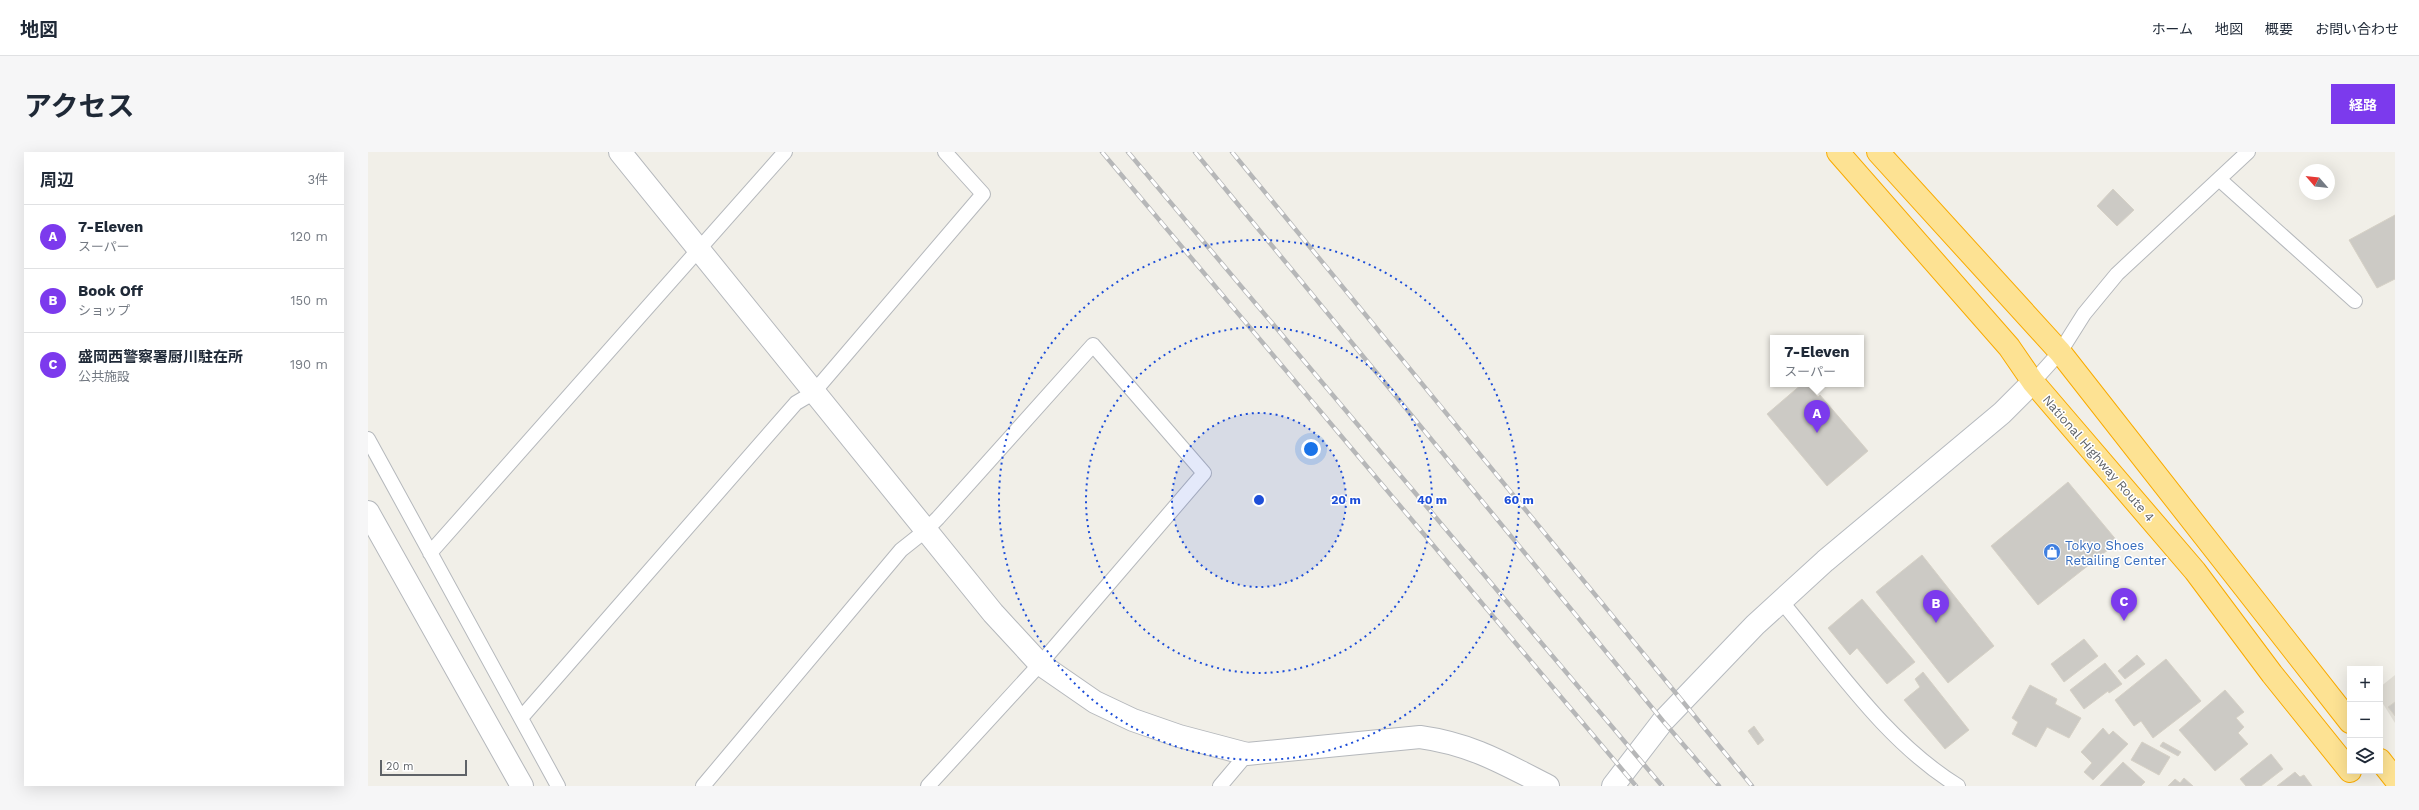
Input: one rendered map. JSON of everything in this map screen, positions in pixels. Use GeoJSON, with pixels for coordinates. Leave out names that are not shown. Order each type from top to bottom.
{"type":"FeatureCollection","features":[{"type":"Feature","properties":{"kind":"highway","name":"National Highway Route 4"},"geometry":{"type":"LineString","coordinates":[[1838,152],[2009,347],[2033,382],[2196,571],[2272,674],[2347,767]]}},
{"type":"Feature","properties":{"kind":"highway"},"geometry":{"type":"LineString","coordinates":[[1878,152],[2060,352],[2347,718]]}},
{"type":"Feature","properties":{"kind":"highway"},"geometry":{"type":"LineString","coordinates":[[2383,764],[2395,779]]}},
{"type":"Feature","properties":{"kind":"highway","name":"National Highway Route 4"},"geometry":{"type":"LineString","coordinates":[[2352,774],[2362,786]]}},
{"type":"Feature","properties":{"kind":"street"},"geometry":{"type":"LineString","coordinates":[[620,152],[925,532],[993,613],[1040,664],[1095,702],[1133,720],[1179,736],[1247,754],[1420,737],[1444,740],[1476,749],[1548,786]]}},
{"type":"Feature","properties":{"kind":"street"},"geometry":{"type":"LineString","coordinates":[[1613,786],[1663,721],[1781,601],[1825,561],[2002,413],[2033,382]]}},
{"type":"Feature","properties":{"kind":"street"},"geometry":{"type":"LineString","coordinates":[[368,512],[522,786]]}},
{"type":"Feature","properties":{"kind":"lane"},"geometry":{"type":"LineString","coordinates":[[430,554],[785,152]]}},
{"type":"Feature","properties":{"kind":"lane"},"geometry":{"type":"LineString","coordinates":[[521,718],[796,403],[813,393],[983,194],[945,152]]}},
{"type":"Feature","properties":{"kind":"lane"},"geometry":{"type":"LineString","coordinates":[[2033,382],[2060,352],[2084,314],[2117,274],[2248,152]]}},
{"type":"Feature","properties":{"kind":"lane"},"geometry":{"type":"LineString","coordinates":[[2219,179],[2355,301]]}},
{"type":"Feature","properties":{"kind":"lane"},"geometry":{"type":"LineString","coordinates":[[704,786],[901,550],[925,532],[1093,345],[1204,473],[1040,664],[928,786]]}},
{"type":"Feature","properties":{"kind":"lane"},"geometry":{"type":"LineString","coordinates":[[368,440],[558,786]]}},
{"type":"Feature","properties":{"kind":"lane"},"geometry":{"type":"LineString","coordinates":[[1781,601],[1856,694],[1914,754],[1958,786]]}},
{"type":"Feature","properties":{"kind":"lane"},"geometry":{"type":"LineString","coordinates":[[1220,786],[1247,754]]}},
{"type":"Feature","properties":{"kind":"shaded area"},"geometry":{"type":"Polygon","coordinates":[[[2395,675],[2395,723],[2383,704],[2383,685],[2395,675]]]}},
{"type":"Feature","properties":{"kind":"building"},"geometry":{"type":"Polygon","coordinates":[[[2113,189],[2134,210],[2117,226],[2097,206],[2113,189]]]}},
{"type":"Feature","properties":{"kind":"building"},"geometry":{"type":"Polygon","coordinates":[[[2395,215],[2395,279],[2377,288],[2349,240],[2395,215]]]}},
{"type":"Feature","properties":{"kind":"building"},"geometry":{"type":"Polygon","coordinates":[[[1798,387],[1810,387],[1818,397],[1820,395],[1868,451],[1827,486],[1767,414],[1798,387]]]}},
{"type":"Feature","properties":{"kind":"building"},"geometry":{"type":"Polygon","coordinates":[[[2068,482],[2118,542],[2038,605],[1991,546],[2068,482]]]}},
{"type":"Feature","properties":{"kind":"building"},"geometry":{"type":"Polygon","coordinates":[[[1922,555],[1994,646],[1948,683],[1876,592],[1922,555]]]}},
{"type":"Feature","properties":{"kind":"building"},"geometry":{"type":"Polygon","coordinates":[[[1862,599],[1915,662],[1887,684],[1857,648],[1850,655],[1828,628],[1862,599]]]}},
{"type":"Feature","properties":{"kind":"building"},"geometry":{"type":"Polygon","coordinates":[[[2084,639],[2098,656],[2064,682],[2051,664],[2084,639]]]}},
{"type":"Feature","properties":{"kind":"building"},"geometry":{"type":"Polygon","coordinates":[[[2137,655],[2145,664],[2125,679],[2118,671],[2137,655]]]}},
{"type":"Feature","properties":{"kind":"building"},"geometry":{"type":"Polygon","coordinates":[[[2166,659],[2201,701],[2153,738],[2141,721],[2134,726],[2115,700],[2166,659]]]}},
{"type":"Feature","properties":{"kind":"building"},"geometry":{"type":"Polygon","coordinates":[[[2105,663],[2122,684],[2109,693],[2108,691],[2084,709],[2070,690],[2105,663]]]}},
{"type":"Feature","properties":{"kind":"building"},"geometry":{"type":"Polygon","coordinates":[[[1923,672],[1969,730],[1945,749],[1904,700],[1920,687],[1915,679],[1923,672]]]}},
{"type":"Feature","properties":{"kind":"building"},"geometry":{"type":"Polygon","coordinates":[[[2030,685],[2057,699],[2055,704],[2081,718],[2069,738],[2047,727],[2036,747],[2012,734],[2018,722],[2012,718],[2030,685]]]}},
{"type":"Feature","properties":{"kind":"building"},"geometry":{"type":"Polygon","coordinates":[[[2225,690],[2244,712],[2236,718],[2244,727],[2238,733],[2248,744],[2215,771],[2179,730],[2225,690]]]}},
{"type":"Feature","properties":{"kind":"building"},"geometry":{"type":"Polygon","coordinates":[[[2395,702],[2395,716],[2388,707],[2395,702]]]}},
{"type":"Feature","properties":{"kind":"building"},"geometry":{"type":"Polygon","coordinates":[[[1754,726],[1764,740],[1758,745],[1748,731],[1754,726]]]}},
{"type":"Feature","properties":{"kind":"building"},"geometry":{"type":"Polygon","coordinates":[[[2103,728],[2109,735],[2113,731],[2128,744],[2093,780],[2084,772],[2092,763],[2081,752],[2103,728]]]}},
{"type":"Feature","properties":{"kind":"building"},"geometry":{"type":"Polygon","coordinates":[[[2142,742],[2170,757],[2159,775],[2131,760],[2142,742]]]}},
{"type":"Feature","properties":{"kind":"building"},"geometry":{"type":"Polygon","coordinates":[[[2163,742],[2181,752],[2178,756],[2160,746],[2163,742]]]}},
{"type":"Feature","properties":{"kind":"building"},"geometry":{"type":"Polygon","coordinates":[[[2271,754],[2283,769],[2261,786],[2246,786],[2240,779],[2271,754]]]}},
{"type":"Feature","properties":{"kind":"building"},"geometry":{"type":"Polygon","coordinates":[[[2123,762],[2145,782],[2141,786],[2100,786],[2123,762]]]}},
{"type":"Feature","properties":{"kind":"building"},"geometry":{"type":"Polygon","coordinates":[[[2295,772],[2300,777],[2304,775],[2312,786],[2277,786],[2295,772]]]}},
{"type":"Feature","properties":{"kind":"building"},"geometry":{"type":"Polygon","coordinates":[[[2184,778],[2193,786],[2168,786],[2175,779],[2180,783],[2184,778]]]}},
{"type":"Feature","properties":{"kind":"railway"},"geometry":{"type":"LineString","coordinates":[[1102,152],[1636,786]]}},
{"type":"Feature","properties":{"kind":"railway"},"geometry":{"type":"LineString","coordinates":[[1128,152],[1662,786]]}},
{"type":"Feature","properties":{"kind":"railway"},"geometry":{"type":"LineString","coordinates":[[1195,152],[1663,721],[1719,786]]}},
{"type":"Feature","properties":{"kind":"railway"},"geometry":{"type":"LineString","coordinates":[[1232,152],[1752,786]]}},
{"type":"Feature","properties":{"kind":"place","name":"7-Eleven"},"geometry":{"type":"Point","coordinates":[1817,433]}},
{"type":"Feature","properties":{"kind":"place","name":"Tokyo Shoes Retailing Center"},"geometry":{"type":"Point","coordinates":[2052,552]}},
{"type":"Feature","properties":{"kind":"place","name":"盛岡西警察署厨川駐在所"},"geometry":{"type":"Point","coordinates":[2124,621]}},
{"type":"Feature","properties":{"kind":"place","name":"Book Off"},"geometry":{"type":"Point","coordinates":[1936,623]}}]}
